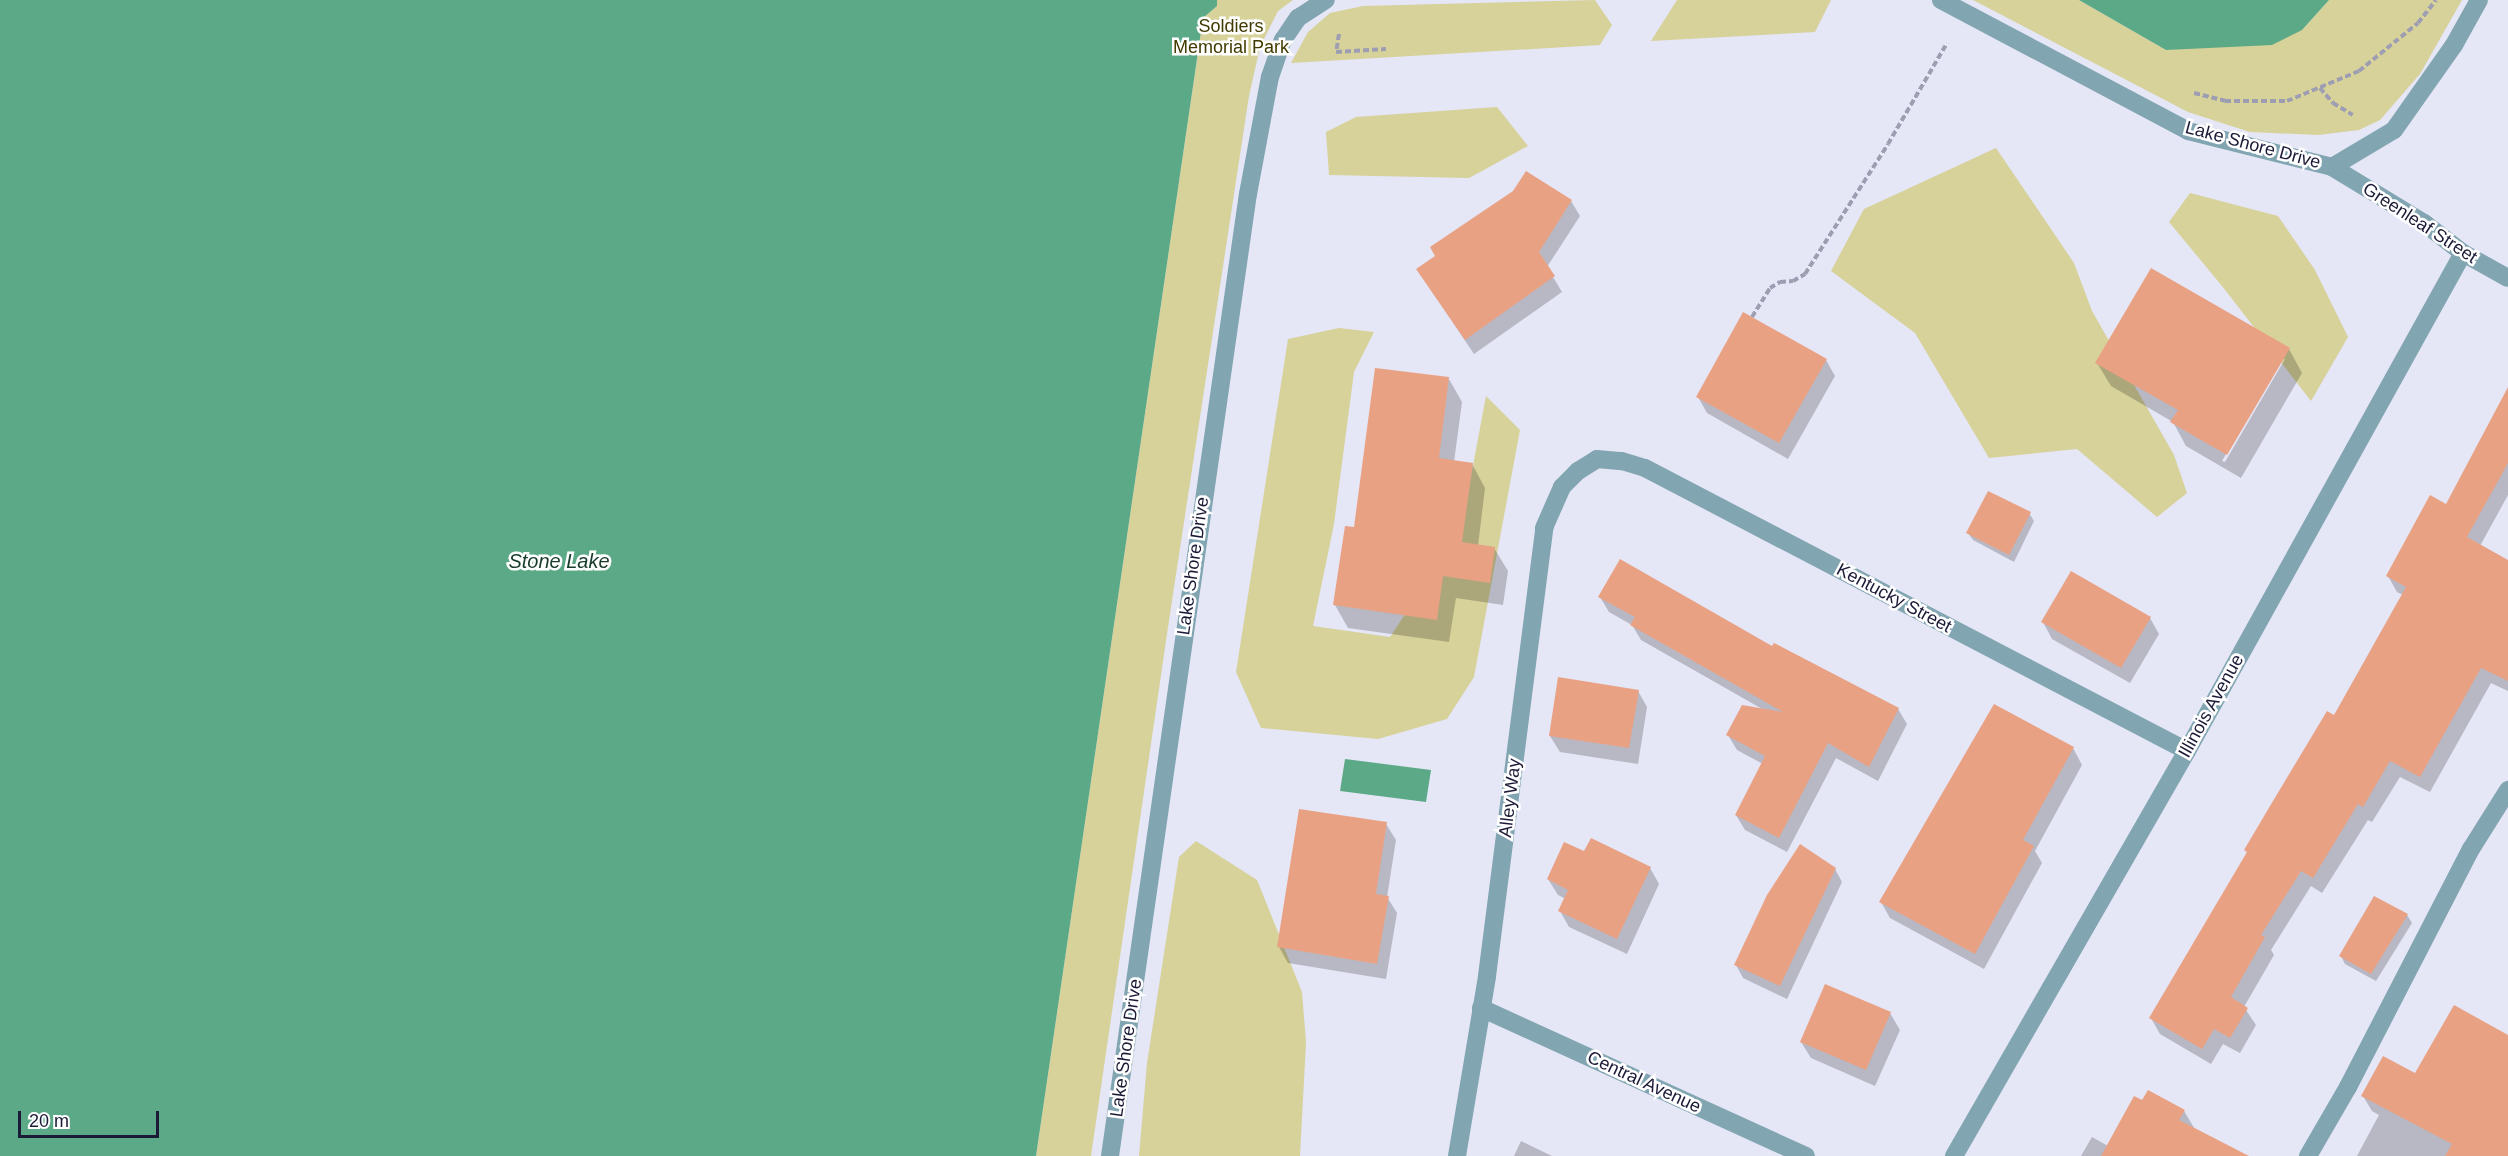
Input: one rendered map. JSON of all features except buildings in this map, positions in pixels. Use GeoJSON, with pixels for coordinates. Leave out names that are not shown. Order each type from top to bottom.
{"type":"FeatureCollection","features":[{"type":"Feature","properties":{"kind":"street","name":"Lake Shore Drive"},"geometry":{"type":"LineString","coordinates":[[1110,1156],[1248,194],[1270,77],[1283,40],[1298,18],[1326,0]]}},
{"type":"Feature","properties":{"kind":"street","name":"Lake Shore Drive"},"geometry":{"type":"LineString","coordinates":[[1941,0],[2188,131],[2332,167],[2394,130],[2454,45],[2479,0]]}},
{"type":"Feature","properties":{"kind":"street","name":"Greenleaf Street"},"geometry":{"type":"LineString","coordinates":[[2332,167],[2424,223],[2463,253],[2508,278]]}},
{"type":"Feature","properties":{"kind":"street","name":"Illinois Avenue"},"geometry":{"type":"LineString","coordinates":[[1954,1156],[2187,751],[2463,253]]}},
{"type":"Feature","properties":{"kind":"street","name":"Kentucky Street"},"geometry":{"type":"LineString","coordinates":[[1597,459],[1622,461],[1645,468],[2187,751]]}},
{"type":"Feature","properties":{"kind":"street","name":"Alley Way"},"geometry":{"type":"LineString","coordinates":[[1457,1156],[1481,1008],[1545,528],[1562,487],[1578,471],[1597,459]]}},
{"type":"Feature","properties":{"kind":"street"},"geometry":{"type":"LineString","coordinates":[[2308,1156],[2348,1087],[2471,849],[2508,790]]}},
{"type":"Feature","properties":{"kind":"street","name":"Central Avenue"},"geometry":{"type":"LineString","coordinates":[[1481,1008],[1806,1156]]}},
{"type":"Feature","properties":{"kind":"path"},"geometry":{"type":"LineString","coordinates":[[2183,90],[2225,101],[2287,101],[2359,71],[2418,24],[2436,0]]}},
{"type":"Feature","properties":{"kind":"path"},"geometry":{"type":"LineString","coordinates":[[1752,317],[1770,288],[1780,282],[1792,281],[1805,274],[1888,144],[1965,11]]}},
{"type":"Feature","properties":{"kind":"path"},"geometry":{"type":"LineString","coordinates":[[1339,31],[1336,52],[1386,49]]}},
{"type":"Feature","properties":{"kind":"path"},"geometry":{"type":"LineString","coordinates":[[2320,88],[2333,103],[2359,119]]}},
{"type":"Feature","properties":{"kind":"green space","name":"Soldiers Memorial Park"},"geometry":{"type":"Polygon","coordinates":[[[1217,0],[1293,0],[1278,11],[1260,47],[1249,96],[1168,627],[1091,1156],[1036,1156],[1203,18],[1217,6],[1217,0]]]}},
{"type":"Feature","properties":{"kind":"green space","name":"Soldiers Memorial Park"},"geometry":{"type":"Polygon","coordinates":[[[1595,0],[1612,25],[1600,45],[1291,63],[1308,32],[1330,13],[1363,6],[1595,0]]]}},
{"type":"Feature","properties":{"kind":"green space"},"geometry":{"type":"Polygon","coordinates":[[[1677,0],[1831,0],[1815,32],[1651,41],[1677,0]]]}},
{"type":"Feature","properties":{"kind":"green space"},"geometry":{"type":"Polygon","coordinates":[[[1973,0],[2079,0],[2166,50],[2302,30],[2329,0],[2462,0],[2420,74],[2380,120],[2359,130],[2318,135],[2250,132],[2188,112],[1973,0]]]}},
{"type":"Feature","properties":{"kind":"green space"},"geometry":{"type":"Polygon","coordinates":[[[1497,107],[1528,146],[1469,178],[1329,175],[1326,132],[1356,117],[1497,107]]]}},
{"type":"Feature","properties":{"kind":"green space"},"geometry":{"type":"Polygon","coordinates":[[[1996,148],[2074,263],[2092,311],[2174,455],[2187,493],[2157,517],[2077,449],[1989,458],[1915,333],[1831,271],[1864,209],[1996,148]]]}},
{"type":"Feature","properties":{"kind":"green space"},"geometry":{"type":"Polygon","coordinates":[[[2190,193],[2278,216],[2315,270],[2348,337],[2311,401],[2169,222],[2190,193]]]}},
{"type":"Feature","properties":{"kind":"green space"},"geometry":{"type":"Polygon","coordinates":[[[1339,328],[1374,332],[1354,372],[1334,524],[1313,626],[1390,637],[1461,530],[1486,396],[1520,430],[1474,677],[1447,719],[1378,739],[1261,728],[1236,672],[1288,339],[1339,328]]]}},
{"type":"Feature","properties":{"kind":"green space"},"geometry":{"type":"Polygon","coordinates":[[[1196,841],[1257,880],[1302,992],[1306,1042],[1300,1156],[1139,1156],[1147,1063],[1179,857],[1196,841]]]}},
{"type":"Feature","properties":{"kind":"water","name":"Stone Lake"},"geometry":{"type":"Polygon","coordinates":[[[0,0],[1217,0],[1217,6],[1203,18],[1036,1156],[0,1156],[0,0]]]}},
{"type":"Feature","properties":{"kind":"water"},"geometry":{"type":"Polygon","coordinates":[[[2079,0],[2329,0],[2302,30],[2272,45],[2166,50],[2079,0]]]}},
{"type":"Feature","properties":{"kind":"water"},"geometry":{"type":"Polygon","coordinates":[[[1345,759],[1431,770],[1426,802],[1340,791],[1345,759]]]}}]}
